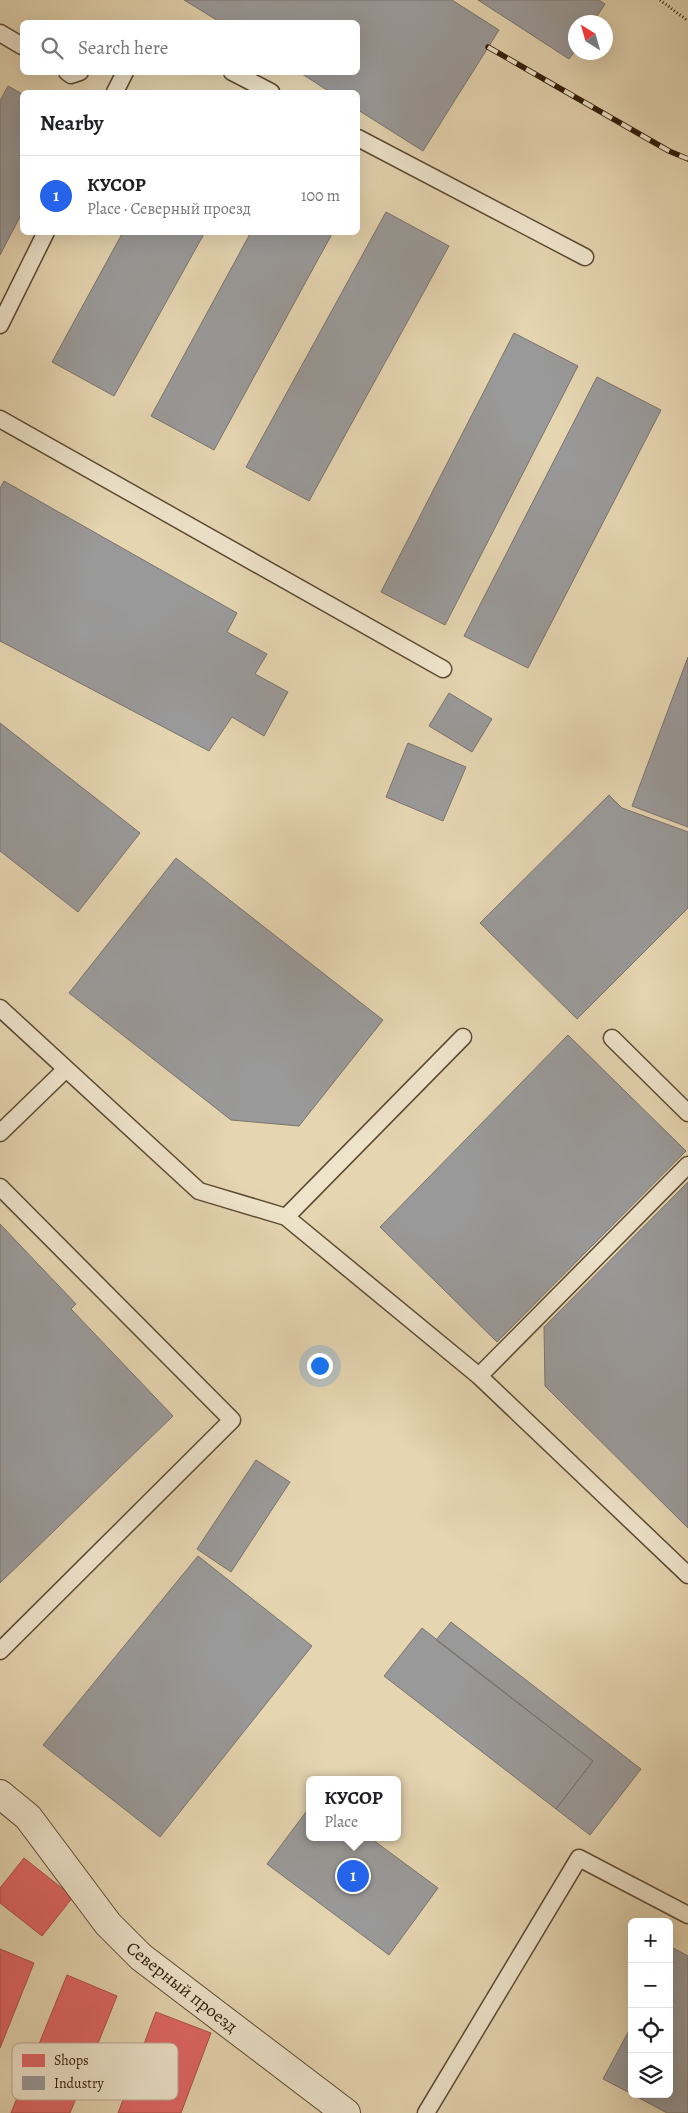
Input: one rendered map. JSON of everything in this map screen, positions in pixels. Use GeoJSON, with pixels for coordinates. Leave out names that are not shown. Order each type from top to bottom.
{"type":"FeatureCollection","features":[{"type":"Feature","properties":{"kind":"street","name":"Северный проезд"},"geometry":{"type":"LineString","coordinates":[[0,1794],[28,1817],[108,1924],[141,1957],[346,2113]]}},
{"type":"Feature","properties":{"kind":"lane"},"geometry":{"type":"LineString","coordinates":[[0,33],[20,45]]}},
{"type":"Feature","properties":{"kind":"lane"},"geometry":{"type":"LineString","coordinates":[[116,90],[124,75]]}},
{"type":"Feature","properties":{"kind":"lane"},"geometry":{"type":"LineString","coordinates":[[238,75],[267,90]]}},
{"type":"Feature","properties":{"kind":"lane"},"geometry":{"type":"LineString","coordinates":[[360,139],[586,257]]}},
{"type":"Feature","properties":{"kind":"lane"},"geometry":{"type":"LineString","coordinates":[[0,326],[45,235]]}},
{"type":"Feature","properties":{"kind":"lane"},"geometry":{"type":"LineString","coordinates":[[0,419],[443,669]]}},
{"type":"Feature","properties":{"kind":"lane"},"geometry":{"type":"LineString","coordinates":[[0,1008],[199,1191],[286,1217],[479,1376],[688,1575]]}},
{"type":"Feature","properties":{"kind":"lane"},"geometry":{"type":"LineString","coordinates":[[286,1217],[463,1038]]}},
{"type":"Feature","properties":{"kind":"lane"},"geometry":{"type":"LineString","coordinates":[[612,1038],[688,1113]]}},
{"type":"Feature","properties":{"kind":"lane"},"geometry":{"type":"LineString","coordinates":[[0,1133],[66,1069]]}},
{"type":"Feature","properties":{"kind":"lane"},"geometry":{"type":"LineString","coordinates":[[479,1376],[688,1165]]}},
{"type":"Feature","properties":{"kind":"lane"},"geometry":{"type":"LineString","coordinates":[[0,1187],[232,1420],[0,1651]]}},
{"type":"Feature","properties":{"kind":"lane"},"geometry":{"type":"LineString","coordinates":[[426,2113],[579,1858],[688,1915]]}},
{"type":"Feature","properties":{"kind":"path"},"geometry":{"type":"LineString","coordinates":[[660,0],[688,21]]}},
{"type":"Feature","properties":{"kind":"building: Shops"},"geometry":{"type":"Polygon","coordinates":[[[24,1858],[73,1897],[42,1936],[0,1903],[0,1888],[24,1858]]]}},
{"type":"Feature","properties":{"kind":"building: Shops"},"geometry":{"type":"Polygon","coordinates":[[[0,1949],[34,1963],[0,2048],[0,1949]]]}},
{"type":"Feature","properties":{"kind":"building: Shops"},"geometry":{"type":"Polygon","coordinates":[[[67,1975],[117,1996],[98,2043],[39,2043],[67,1975]]]}},
{"type":"Feature","properties":{"kind":"building: Shops"},"geometry":{"type":"Polygon","coordinates":[[[156,2012],[211,2033],[181,2113],[118,2113],[123,2100],[178,2100],[178,2043],[144,2043],[156,2012]]]}},
{"type":"Feature","properties":{"kind":"building: Shops"},"geometry":{"type":"Polygon","coordinates":[[[16,2100],[75,2100],[70,2113],[11,2113],[16,2100]]]}},
{"type":"Feature","properties":{"kind":"building: Industry"},"geometry":{"type":"Polygon","coordinates":[[[184,0],[452,0],[499,30],[423,151],[360,111],[360,90],[327,90],[304,75],[360,75],[360,20],[217,20],[184,0]]]}},
{"type":"Feature","properties":{"kind":"building: Industry"},"geometry":{"type":"Polygon","coordinates":[[[478,0],[599,0],[605,4],[598,15],[568,15],[568,58],[478,0]]]}},
{"type":"Feature","properties":{"kind":"building: Industry"},"geometry":{"type":"Polygon","coordinates":[[[8,86],[20,93],[20,217],[0,255],[0,101],[8,86]]]}},
{"type":"Feature","properties":{"kind":"building: Industry"},"geometry":{"type":"Polygon","coordinates":[[[386,212],[449,246],[309,501],[246,467],[386,212]]]}},
{"type":"Feature","properties":{"kind":"building: Industry"},"geometry":{"type":"Polygon","coordinates":[[[121,235],[203,235],[114,396],[52,362],[121,235]]]}},
{"type":"Feature","properties":{"kind":"building: Industry"},"geometry":{"type":"Polygon","coordinates":[[[249,235],[331,235],[214,450],[151,416],[249,235]]]}},
{"type":"Feature","properties":{"kind":"building: Industry"},"geometry":{"type":"Polygon","coordinates":[[[514,333],[578,366],[445,625],[381,592],[514,333]]]}},
{"type":"Feature","properties":{"kind":"building: Industry"},"geometry":{"type":"Polygon","coordinates":[[[597,377],[661,410],[528,668],[464,636],[597,377]]]}},
{"type":"Feature","properties":{"kind":"building: Industry"},"geometry":{"type":"Polygon","coordinates":[[[4,481],[237,613],[227,632],[267,654],[255,674],[288,692],[264,736],[232,717],[209,751],[0,641],[0,488],[4,481]]]}},
{"type":"Feature","properties":{"kind":"building: Industry"},"geometry":{"type":"Polygon","coordinates":[[[688,657],[688,827],[632,806],[688,657]]]}},
{"type":"Feature","properties":{"kind":"building: Industry"},"geometry":{"type":"Polygon","coordinates":[[[449,693],[492,719],[472,752],[429,726],[449,693]]]}},
{"type":"Feature","properties":{"kind":"building: Industry"},"geometry":{"type":"Polygon","coordinates":[[[0,723],[140,833],[78,912],[0,851],[0,723]]]}},
{"type":"Feature","properties":{"kind":"building: Industry"},"geometry":{"type":"Polygon","coordinates":[[[408,743],[466,767],[443,821],[386,797],[408,743]]]}},
{"type":"Feature","properties":{"kind":"building: Industry"},"geometry":{"type":"Polygon","coordinates":[[[609,795],[622,808],[688,832],[688,908],[577,1019],[480,923],[609,795]]]}},
{"type":"Feature","properties":{"kind":"building: Industry"},"geometry":{"type":"Polygon","coordinates":[[[176,858],[383,1020],[299,1126],[231,1120],[69,993],[176,858]]]}},
{"type":"Feature","properties":{"kind":"building: Industry"},"geometry":{"type":"Polygon","coordinates":[[[568,1035],[686,1151],[497,1342],[380,1227],[568,1035]]]}},
{"type":"Feature","properties":{"kind":"building: Industry"},"geometry":{"type":"Polygon","coordinates":[[[688,1182],[688,1528],[545,1386],[544,1327],[688,1182]]]}},
{"type":"Feature","properties":{"kind":"building: Industry"},"geometry":{"type":"Polygon","coordinates":[[[0,1224],[76,1304],[71,1309],[173,1416],[0,1583],[0,1224]]]}},
{"type":"Feature","properties":{"kind":"building: Industry"},"geometry":{"type":"Polygon","coordinates":[[[256,1460],[290,1482],[231,1572],[197,1549],[256,1460]]]}},
{"type":"Feature","properties":{"kind":"building: Industry"},"geometry":{"type":"Polygon","coordinates":[[[198,1556],[312,1646],[160,1837],[43,1745],[198,1556]]]}},
{"type":"Feature","properties":{"kind":"building: Industry"},"geometry":{"type":"Polygon","coordinates":[[[451,1622],[641,1769],[590,1835],[556,1809],[593,1761],[436,1640],[451,1622]]]}},
{"type":"Feature","properties":{"kind":"building: Industry"},"geometry":{"type":"Polygon","coordinates":[[[422,1628],[593,1761],[556,1809],[384,1676],[422,1628]]]}},
{"type":"Feature","properties":{"kind":"building: Industry"},"geometry":{"type":"Polygon","coordinates":[[[306,1812],[306,1841],[374,1841],[438,1888],[389,1955],[267,1864],[306,1812]]]}},
{"type":"Feature","properties":{"kind":"building: Industry"},"geometry":{"type":"Polygon","coordinates":[[[673,1948],[688,1956],[688,2113],[667,2113],[639,2098],[673,2098],[673,1948]]]}},
{"type":"Feature","properties":{"kind":"building: Industry"},"geometry":{"type":"Polygon","coordinates":[[[628,2032],[628,2092],[603,2079],[628,2032]]]}},
{"type":"Feature","properties":{"kind":"railway"},"geometry":{"type":"LineString","coordinates":[[488,47],[669,151],[688,159]]}},
{"type":"Feature","properties":{"kind":"place","name":"КУСОР"},"geometry":{"type":"Point","coordinates":[353,1876]}}]}
